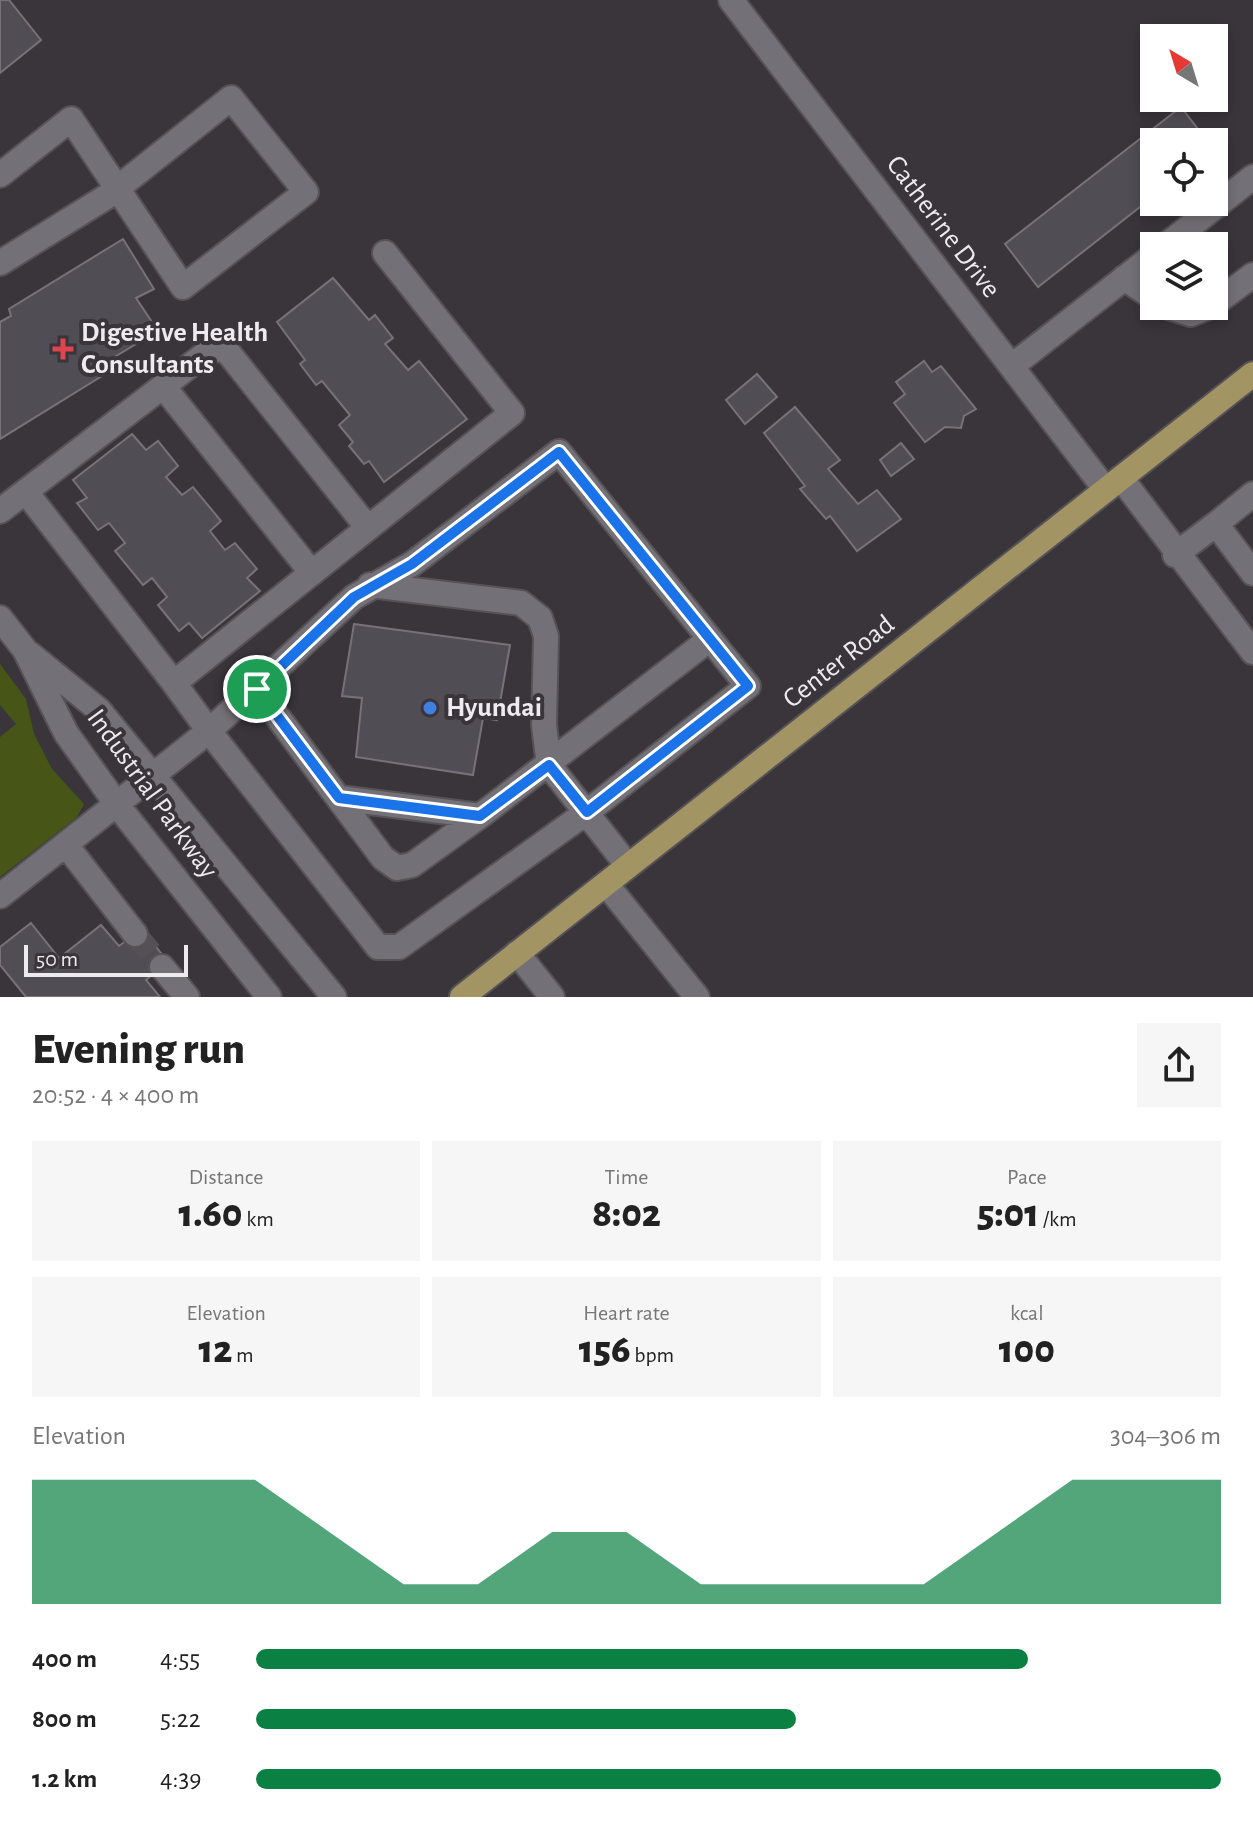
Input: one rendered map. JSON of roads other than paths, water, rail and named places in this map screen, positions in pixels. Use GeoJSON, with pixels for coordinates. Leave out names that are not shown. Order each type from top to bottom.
{"type":"FeatureCollection","features":[{"type":"Feature","properties":{"kind":"main road","name":"Center Road"},"geometry":{"type":"LineString","coordinates":[[462,997],[1253,374]]}},
{"type":"Feature","properties":{"kind":"street","name":"Catherine Drive"},"geometry":{"type":"LineString","coordinates":[[731,0],[1012,366],[1175,555],[1253,652]]}},
{"type":"Feature","properties":{"kind":"street"},"geometry":{"type":"LineString","coordinates":[[0,175],[71,119],[119,187],[183,287],[306,192],[231,98],[119,187],[0,263]]}},
{"type":"Feature","properties":{"kind":"street"},"geometry":{"type":"LineString","coordinates":[[1183,232],[1253,177]]}},
{"type":"Feature","properties":{"kind":"street"},"geometry":{"type":"LineString","coordinates":[[174,683],[512,413],[385,253]]}},
{"type":"Feature","properties":{"kind":"street"},"geometry":{"type":"LineString","coordinates":[[1012,366],[1140,266]]}},
{"type":"Feature","properties":{"kind":"street"},"geometry":{"type":"LineString","coordinates":[[1228,294],[1253,275]]}},
{"type":"Feature","properties":{"kind":"street"},"geometry":{"type":"LineString","coordinates":[[1124,278],[1140,289]]}},
{"type":"Feature","properties":{"kind":"street"},"geometry":{"type":"LineString","coordinates":[[0,511],[198,356],[213,348],[227,351],[368,528]]}},
{"type":"Feature","properties":{"kind":"street"},"geometry":{"type":"LineString","coordinates":[[163,386],[312,573]]}},
{"type":"Feature","properties":{"kind":"street"},"geometry":{"type":"LineString","coordinates":[[0,896],[118,806],[209,731],[354,597],[370,585],[412,564],[559,452],[748,686],[587,812],[399,947],[378,947],[209,731],[26,492]]}},
{"type":"Feature","properties":{"kind":"street"},"geometry":{"type":"LineString","coordinates":[[1175,555],[1253,494]]}},
{"type":"Feature","properties":{"kind":"street"},"geometry":{"type":"LineString","coordinates":[[1216,524],[1253,573]]}},
{"type":"Feature","properties":{"kind":"street"},"geometry":{"type":"LineString","coordinates":[[370,585],[521,603],[540,618],[546,636],[544,725],[549,765],[628,866]]}},
{"type":"Feature","properties":{"kind":"street","name":"Industrial Parkway"},"geometry":{"type":"LineString","coordinates":[[0,618],[25,650],[66,733],[118,806],[269,997]]}},
{"type":"Feature","properties":{"kind":"street"},"geometry":{"type":"LineString","coordinates":[[257,689],[383,858],[397,868],[412,865],[480,816],[710,639]]}},
{"type":"Feature","properties":{"kind":"street"},"geometry":{"type":"LineString","coordinates":[[25,650],[99,710],[156,775],[334,997]]}},
{"type":"Feature","properties":{"kind":"street"},"geometry":{"type":"LineString","coordinates":[[339,798],[480,816]]}},
{"type":"Feature","properties":{"kind":"street"},"geometry":{"type":"LineString","coordinates":[[66,845],[135,934]]}},
{"type":"Feature","properties":{"kind":"street"},"geometry":{"type":"LineString","coordinates":[[606,884],[697,997]]}},
{"type":"Feature","properties":{"kind":"street"},"geometry":{"type":"LineString","coordinates":[[517,953],[552,997]]}},
{"type":"Feature","properties":{"kind":"street"},"geometry":{"type":"LineString","coordinates":[[162,967],[187,997]]}},
{"type":"Feature","properties":{"kind":"tunnel"},"geometry":{"type":"LineString","coordinates":[[135,934],[162,967]]}},
{"type":"Feature","properties":{"kind":"place","name":"Digestive Health Consultants"},"geometry":{"type":"Point","coordinates":[63,349]}},
{"type":"Feature","properties":{"kind":"place","name":"Hyundai"},"geometry":{"type":"Point","coordinates":[430,708]}}]}
